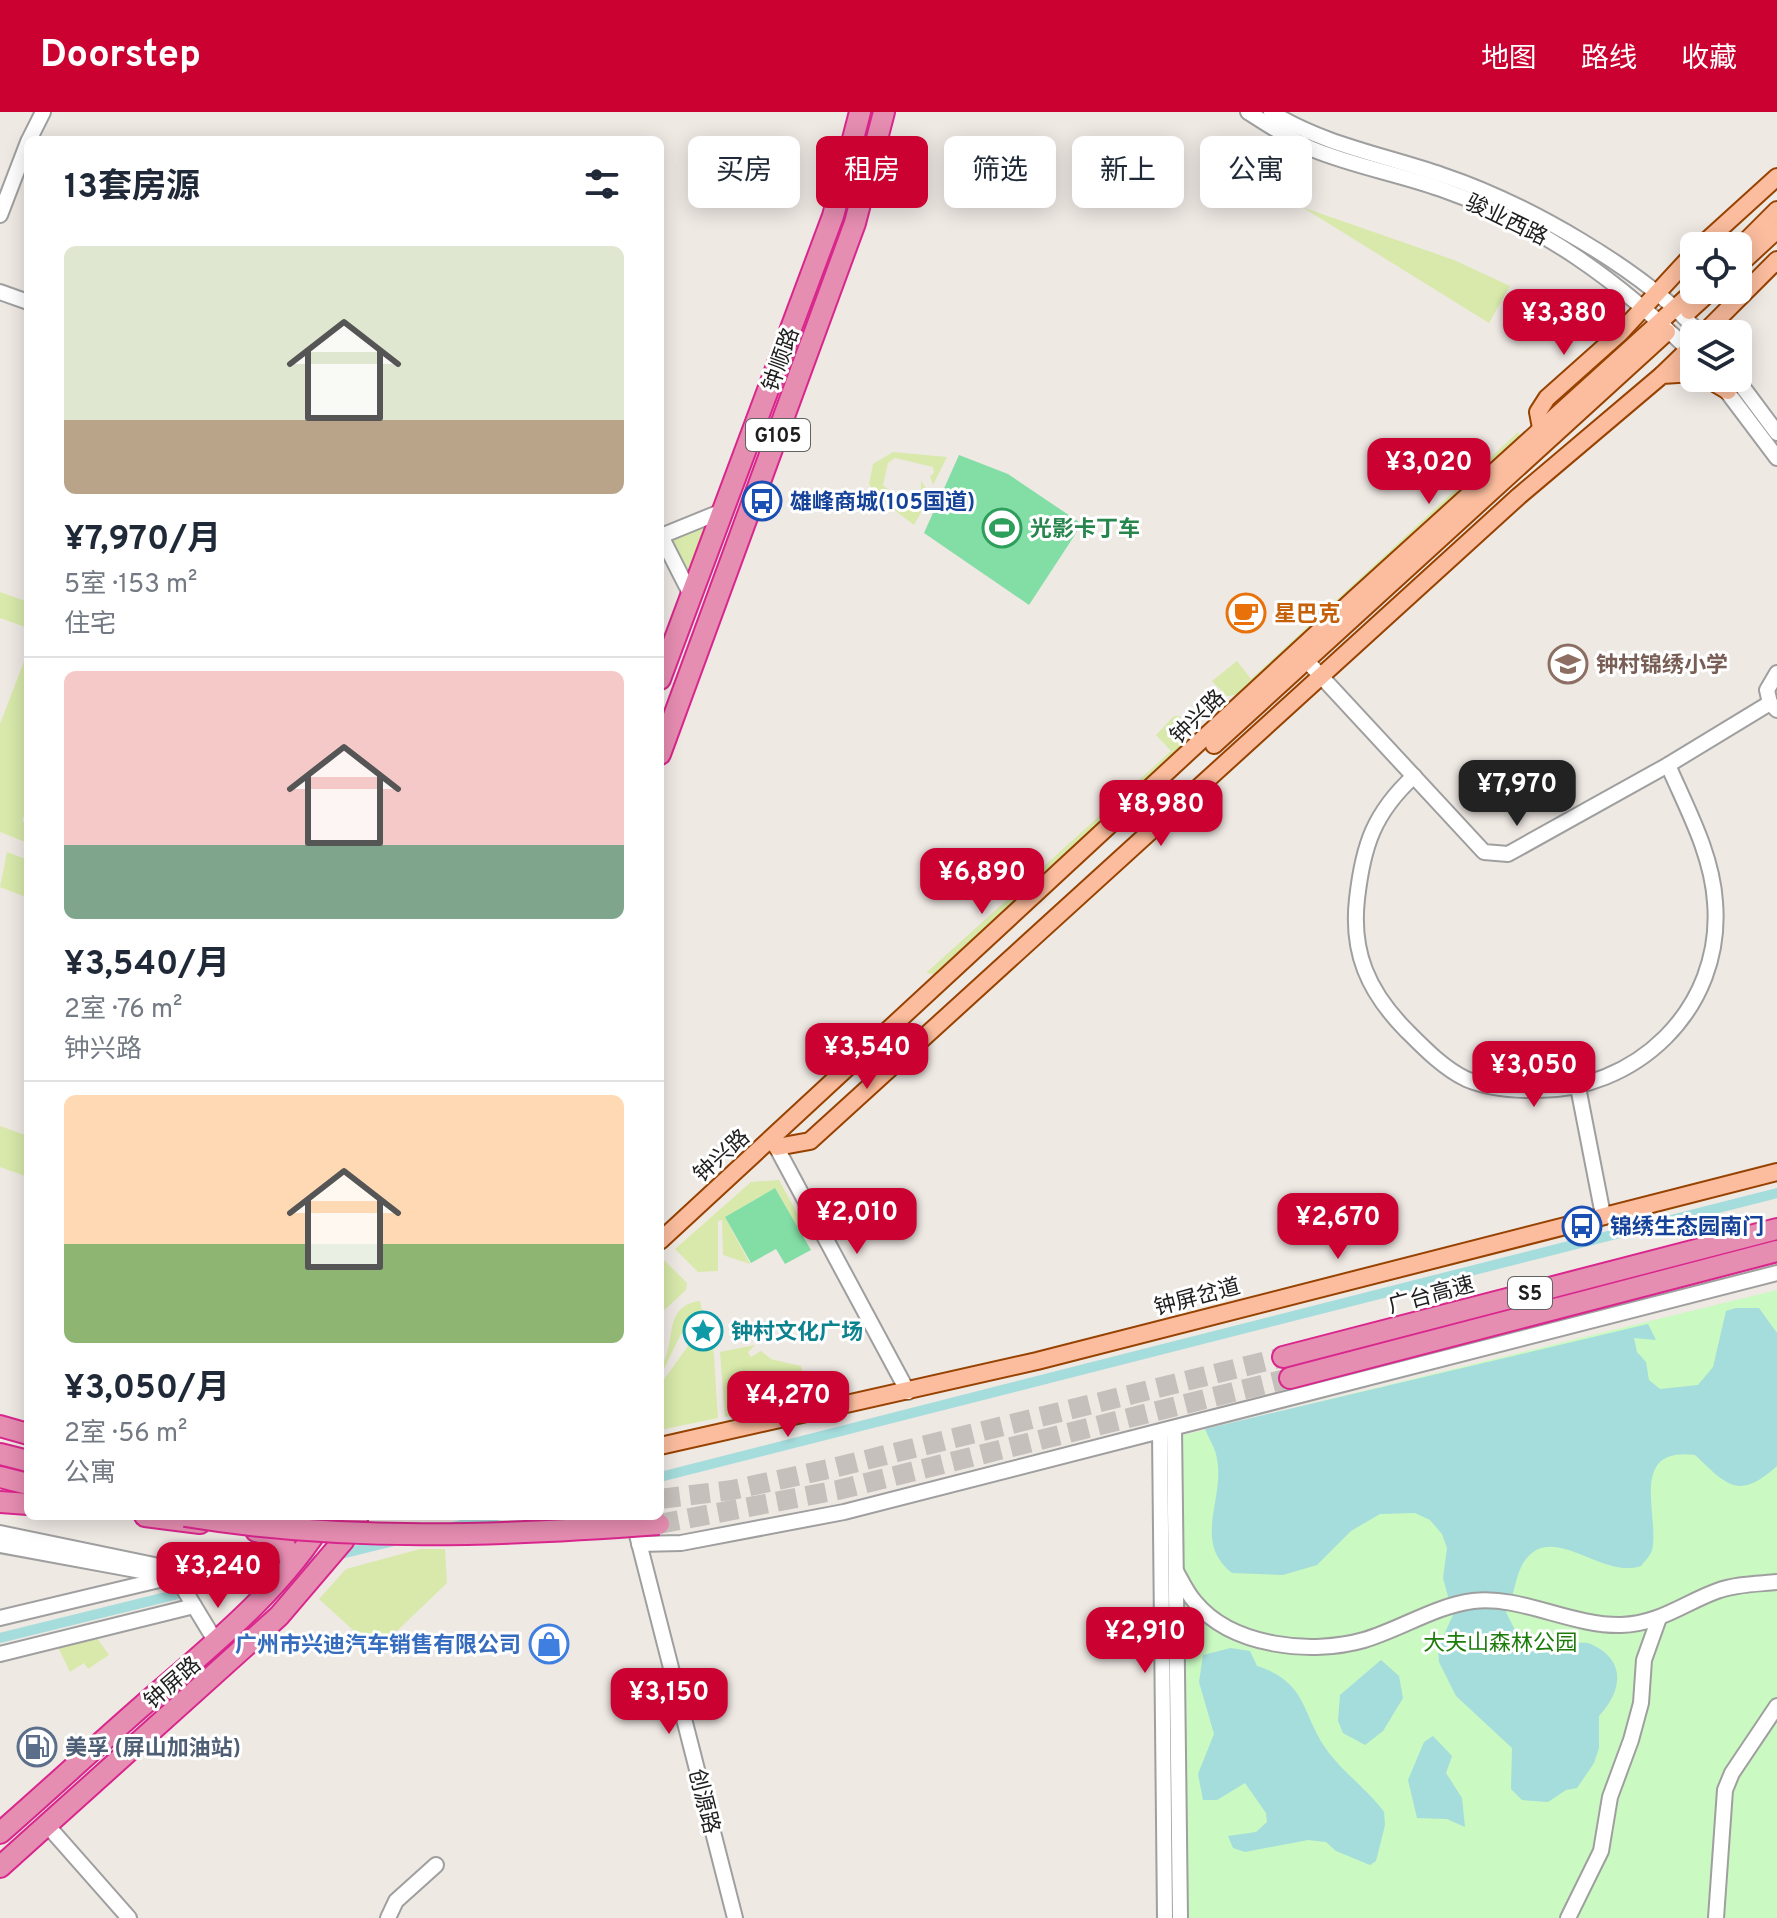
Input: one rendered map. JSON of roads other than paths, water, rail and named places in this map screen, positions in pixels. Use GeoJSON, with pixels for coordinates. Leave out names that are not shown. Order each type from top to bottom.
{"type":"FeatureCollection","features":[{"type":"Feature","properties":{"kind":"highway","name":"钟顺路"},"geometry":{"type":"LineString","coordinates":[[664,743],[855,223],[884,112]]}},
{"type":"Feature","properties":{"kind":"highway","name":"钟顺路"},"geometry":{"type":"LineString","coordinates":[[664,668],[833,216],[856,113]]}},
{"type":"Feature","properties":{"kind":"highway","name":"广台高速"},"geometry":{"type":"LineString","coordinates":[[1283,1357],[1777,1229]]}},
{"type":"Feature","properties":{"kind":"highway","name":"广台高速"},"geometry":{"type":"LineString","coordinates":[[1290,1378],[1777,1251]]}},
{"type":"Feature","properties":{"kind":"highway"},"geometry":{"type":"LineString","coordinates":[[0,1426],[24,1433]]}},
{"type":"Feature","properties":{"kind":"highway"},"geometry":{"type":"LineString","coordinates":[[0,1454],[24,1460]]}},
{"type":"Feature","properties":{"kind":"highway"},"geometry":{"type":"LineString","coordinates":[[0,1477],[24,1483]]}},
{"type":"Feature","properties":{"kind":"highway"},"geometry":{"type":"LineString","coordinates":[[0,1502],[24,1504]]}},
{"type":"Feature","properties":{"kind":"highway"},"geometry":{"type":"LineString","coordinates":[[174,1520],[274,1534],[287,1545],[291,1562]]}},
{"type":"Feature","properties":{"kind":"highway"},"geometry":{"type":"LineString","coordinates":[[218,1520],[291,1529],[502,1535],[659,1524]]}},
{"type":"Feature","properties":{"kind":"highway","name":"钟屏路"},"geometry":{"type":"LineString","coordinates":[[0,1833],[216,1642],[261,1598],[323,1520]]}},
{"type":"Feature","properties":{"kind":"highway","name":"钟屏路"},"geometry":{"type":"LineString","coordinates":[[0,1867],[279,1616],[343,1541],[356,1520]]}},
{"type":"Feature","properties":{"kind":"main road"},"geometry":{"type":"LineString","coordinates":[[1716,232],[1777,177]]}},
{"type":"Feature","properties":{"kind":"main road"},"geometry":{"type":"LineString","coordinates":[[1752,235],[1777,210]]}},
{"type":"Feature","properties":{"kind":"main road"},"geometry":{"type":"LineString","coordinates":[[1752,253],[1777,230]]}},
{"type":"Feature","properties":{"kind":"main road"},"geometry":{"type":"LineString","coordinates":[[1716,320],[1777,260]]}},
{"type":"Feature","properties":{"kind":"main road"},"geometry":{"type":"LineString","coordinates":[[1541,428],[1538,412],[1547,398],[1646,307],[1680,269]]}},
{"type":"Feature","properties":{"kind":"main road","name":"钟兴路"},"geometry":{"type":"LineString","coordinates":[[1680,312],[1685,304]]}},
{"type":"Feature","properties":{"kind":"main road","name":"钟兴路"},"geometry":{"type":"LineString","coordinates":[[664,1238],[775,1143],[1503,481],[1692,304]]}},
{"type":"Feature","properties":{"kind":"main road","name":"钟兴路"},"geometry":{"type":"LineString","coordinates":[[775,1143],[1541,428],[1665,326]]}},
{"type":"Feature","properties":{"kind":"main road"},"geometry":{"type":"LineString","coordinates":[[775,1143],[810,1141],[1519,496],[1680,360]]}},
{"type":"Feature","properties":{"kind":"main road"},"geometry":{"type":"LineString","coordinates":[[1662,375],[1680,374]]}},
{"type":"Feature","properties":{"kind":"main road"},"geometry":{"type":"LineString","coordinates":[[1503,481],[1519,496]]}},
{"type":"Feature","properties":{"kind":"main road","name":"钟屏岔道"},"geometry":{"type":"LineString","coordinates":[[664,1445],[908,1392],[1777,1172]]}},
{"type":"Feature","properties":{"kind":"street"},"geometry":{"type":"LineString","coordinates":[[31,136],[43,112]]}},
{"type":"Feature","properties":{"kind":"street","name":"骏业西路"},"geometry":{"type":"LineString","coordinates":[[1248,112],[1313,150],[1441,189],[1502,214],[1559,245],[1646,307],[1680,339]]}},
{"type":"Feature","properties":{"kind":"street","name":"骏业西路"},"geometry":{"type":"LineString","coordinates":[[1271,112],[1322,138],[1443,175],[1505,199],[1658,294],[1688,320]]}},
{"type":"Feature","properties":{"kind":"street"},"geometry":{"type":"LineString","coordinates":[[0,215],[24,152]]}},
{"type":"Feature","properties":{"kind":"street"},"geometry":{"type":"LineString","coordinates":[[0,292],[24,301]]}},
{"type":"Feature","properties":{"kind":"street"},"geometry":{"type":"LineString","coordinates":[[1737,392],[1777,458]]}},
{"type":"Feature","properties":{"kind":"street"},"geometry":{"type":"LineString","coordinates":[[1739,392],[1777,433]]}},
{"type":"Feature","properties":{"kind":"street"},"geometry":{"type":"LineString","coordinates":[[664,535],[725,510]]}},
{"type":"Feature","properties":{"kind":"street"},"geometry":{"type":"LineString","coordinates":[[664,542],[691,595]]}},
{"type":"Feature","properties":{"kind":"street"},"geometry":{"type":"LineString","coordinates":[[1306,660],[1484,852],[1494,855],[1508,854],[1773,706],[1767,690],[1777,673]]}},
{"type":"Feature","properties":{"kind":"street"},"geometry":{"type":"LineString","coordinates":[[1414,776],[1388,800],[1364,852],[1355,931],[1356,950],[1367,978],[1398,1022],[1448,1068],[1465,1078],[1511,1090],[1578,1087],[1622,1072],[1659,1045],[1695,1000],[1708,965],[1716,920],[1712,880],[1701,842],[1668,765]]}},
{"type":"Feature","properties":{"kind":"street"},"geometry":{"type":"LineString","coordinates":[[1578,1087],[1603,1215]]}},
{"type":"Feature","properties":{"kind":"street"},"geometry":{"type":"LineString","coordinates":[[775,1143],[908,1392]]}},
{"type":"Feature","properties":{"kind":"street"},"geometry":{"type":"LineString","coordinates":[[639,1544],[681,1543],[844,1512],[1777,1273]]}},
{"type":"Feature","properties":{"kind":"street"},"geometry":{"type":"LineString","coordinates":[[1167,1430],[1176,1571],[1180,1918]]}},
{"type":"Feature","properties":{"kind":"street"},"geometry":{"type":"LineString","coordinates":[[1165,1918],[1167,1430]]}},
{"type":"Feature","properties":{"kind":"street","name":"创源路"},"geometry":{"type":"LineString","coordinates":[[633,1520],[735,1918]]}},
{"type":"Feature","properties":{"kind":"street"},"geometry":{"type":"LineString","coordinates":[[0,1533],[164,1567],[176,1576],[216,1642]]}},
{"type":"Feature","properties":{"kind":"street"},"geometry":{"type":"LineString","coordinates":[[0,1545],[126,1571],[176,1576]]}},
{"type":"Feature","properties":{"kind":"street"},"geometry":{"type":"LineString","coordinates":[[1176,1571],[1196,1604],[1210,1616],[1247,1636],[1286,1645],[1352,1643],[1476,1601],[1505,1603],[1572,1620],[1609,1625],[1659,1618],[1714,1592],[1777,1582]]}},
{"type":"Feature","properties":{"kind":"street"},"geometry":{"type":"LineString","coordinates":[[0,1618],[176,1576]]}},
{"type":"Feature","properties":{"kind":"street"},"geometry":{"type":"LineString","coordinates":[[0,1654],[191,1602]]}},
{"type":"Feature","properties":{"kind":"street"},"geometry":{"type":"LineString","coordinates":[[1568,1918],[1601,1851],[1610,1797],[1641,1703],[1644,1660],[1659,1618]]}},
{"type":"Feature","properties":{"kind":"street"},"geometry":{"type":"LineString","coordinates":[[1716,1918],[1725,1790],[1732,1773],[1777,1706]]}},
{"type":"Feature","properties":{"kind":"street"},"geometry":{"type":"LineString","coordinates":[[47,1825],[129,1918]]}},
{"type":"Feature","properties":{"kind":"street"},"geometry":{"type":"LineString","coordinates":[[388,1918],[396,1901],[436,1865]]}},
{"type":"Feature","properties":{"kind":"water"},"geometry":{"type":"Polygon","coordinates":[[[1759,1308],[1777,1333],[1777,1466],[1764,1477],[1742,1486],[1725,1481],[1695,1455],[1674,1455],[1661,1461],[1654,1472],[1651,1487],[1652,1550],[1641,1566],[1626,1568],[1609,1565],[1561,1548],[1546,1547],[1533,1552],[1522,1565],[1506,1612],[1525,1645],[1533,1650],[1540,1652],[1588,1643],[1600,1649],[1615,1666],[1617,1685],[1599,1716],[1599,1748],[1594,1763],[1577,1788],[1566,1790],[1548,1802],[1522,1800],[1511,1789],[1512,1748],[1456,1696],[1439,1662],[1438,1648],[1453,1615],[1443,1578],[1447,1548],[1442,1534],[1430,1520],[1415,1513],[1380,1514],[1351,1531],[1317,1565],[1283,1575],[1232,1573],[1220,1561],[1212,1534],[1217,1459],[1205,1429],[1648,1324],[1656,1340],[1634,1338],[1637,1352],[1646,1362],[1649,1380],[1660,1389],[1698,1385],[1713,1367],[1726,1311],[1759,1308]]]}},
{"type":"Feature","properties":{"kind":"water"},"geometry":{"type":"Polygon","coordinates":[[[1231,1648],[1250,1651],[1257,1666],[1286,1681],[1302,1702],[1329,1753],[1384,1812],[1385,1825],[1376,1861],[1370,1865],[1336,1851],[1326,1842],[1308,1840],[1245,1852],[1233,1848],[1228,1836],[1256,1832],[1267,1822],[1266,1813],[1245,1783],[1217,1800],[1203,1800],[1198,1774],[1214,1734],[1199,1682],[1203,1655],[1231,1648]]]}},
{"type":"Feature","properties":{"kind":"water"},"geometry":{"type":"Polygon","coordinates":[[[1381,1660],[1399,1676],[1403,1698],[1383,1731],[1365,1745],[1343,1733],[1338,1721],[1340,1695],[1381,1660]]]}},
{"type":"Feature","properties":{"kind":"water"},"geometry":{"type":"Polygon","coordinates":[[[1433,1736],[1452,1756],[1446,1773],[1462,1798],[1465,1827],[1447,1819],[1417,1818],[1408,1780],[1424,1742],[1433,1736]]]}},
{"type":"Feature","properties":{"kind":"waterway"},"geometry":{"type":"LineString","coordinates":[[664,1476],[1777,1193]]}},
{"type":"Feature","properties":{"kind":"waterway"},"geometry":{"type":"LineString","coordinates":[[453,1527],[481,1520]]}},
{"type":"Feature","properties":{"kind":"waterway"},"geometry":{"type":"LineString","coordinates":[[0,1638],[394,1541]]}},
{"type":"Feature","properties":{"kind":"tunnel"},"geometry":{"type":"LineString","coordinates":[[664,1498],[732,1490],[833,1468],[1283,1357]]}},
{"type":"Feature","properties":{"kind":"tunnel"},"geometry":{"type":"LineString","coordinates":[[659,1524],[838,1490],[1290,1378]]}},
{"type":"Feature","properties":{"kind":"place","name":"雄峰商城(105国道)"},"geometry":{"type":"Point","coordinates":[762,501]}},
{"type":"Feature","properties":{"kind":"place","name":"光影卡丁车"},"geometry":{"type":"Point","coordinates":[1002,528]}},
{"type":"Feature","properties":{"kind":"place","name":"星巴克"},"geometry":{"type":"Point","coordinates":[1246,613]}},
{"type":"Feature","properties":{"kind":"place","name":"钟村锦绣小学"},"geometry":{"type":"Point","coordinates":[1568,664]}},
{"type":"Feature","properties":{"kind":"place","name":"锦绣生态园南门"},"geometry":{"type":"Point","coordinates":[1582,1226]}},
{"type":"Feature","properties":{"kind":"place","name":"钟村文化广场"},"geometry":{"type":"Point","coordinates":[703,1331]}},
{"type":"Feature","properties":{"kind":"place","name":"广州市兴迪汽车销售有限公司"},"geometry":{"type":"Point","coordinates":[549,1644]}},
{"type":"Feature","properties":{"kind":"place","name":"美孚 (屏山加油站)"},"geometry":{"type":"Point","coordinates":[37,1747]}},
{"type":"Feature","properties":{"kind":"park label","name":"大夫山森林公园"},"geometry":{"type":"Point","coordinates":[1500,1642]}}]}
